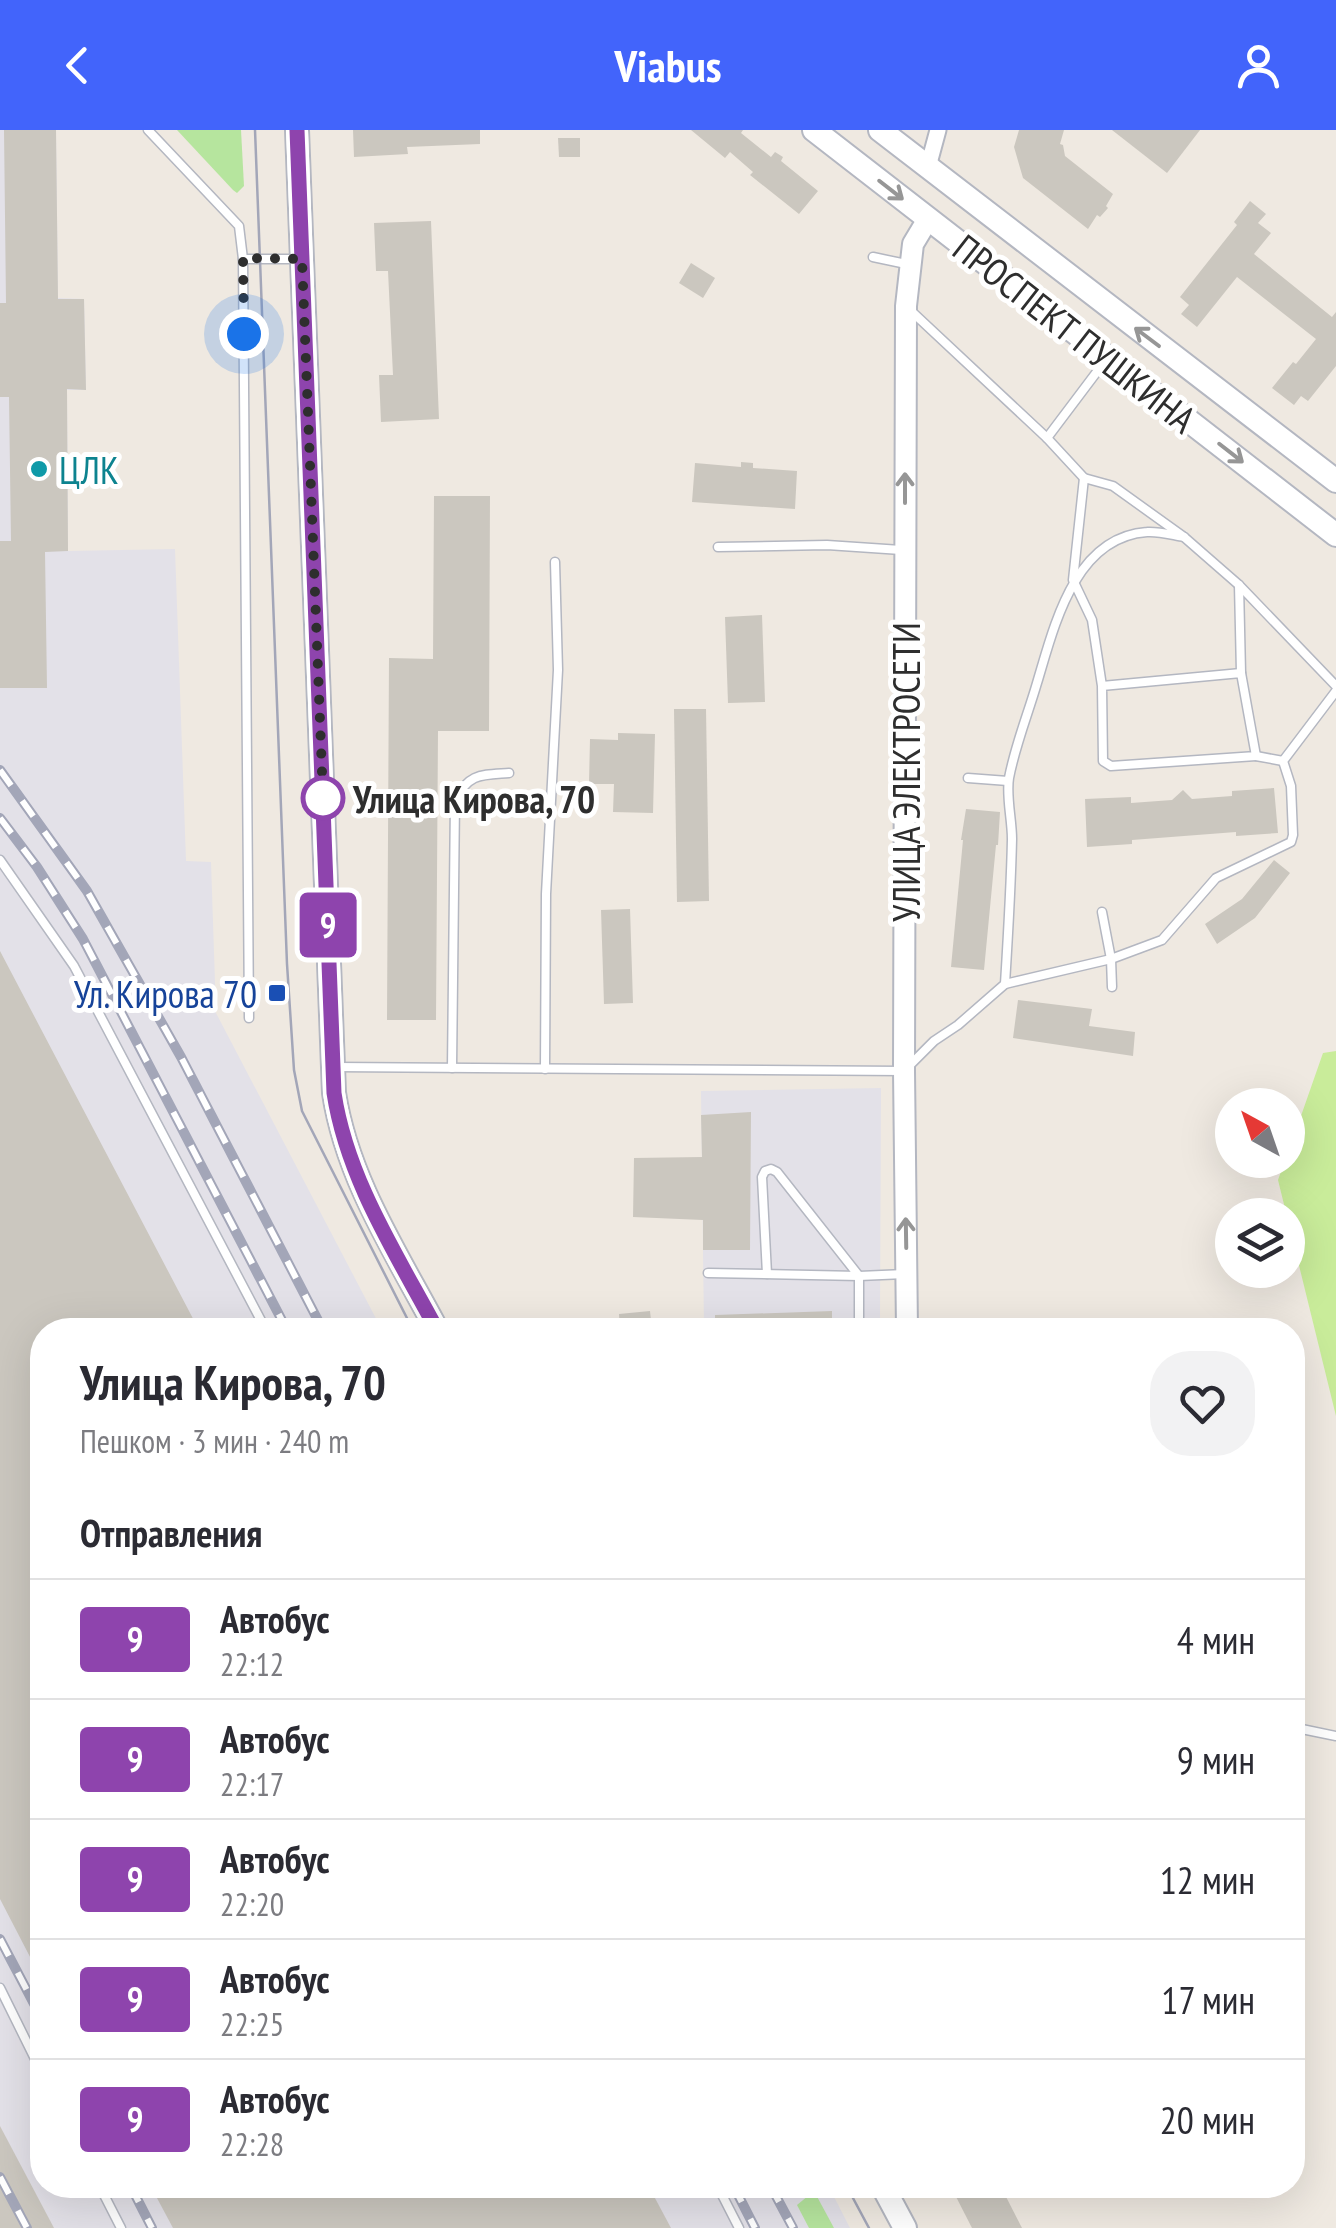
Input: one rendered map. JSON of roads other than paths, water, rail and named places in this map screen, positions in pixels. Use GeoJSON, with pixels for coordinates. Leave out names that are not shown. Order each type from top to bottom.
{"type":"FeatureCollection","features":[{"type":"Feature","properties":{"kind":"main road"},"geometry":{"type":"LineString","coordinates":[[297,130],[336,1105],[345,1146],[368,1200],[431,1318]]}},
{"type":"Feature","properties":{"kind":"main road","name":"ПРОСПЕКТ ПУШКИНА"},"geometry":{"type":"LineString","coordinates":[[814,130],[1336,536]]}},
{"type":"Feature","properties":{"kind":"main road","name":"ПРОСПЕКТ ПУШКИНА"},"geometry":{"type":"LineString","coordinates":[[880,130],[1336,481]]}},
{"type":"Feature","properties":{"kind":"main road"},"geometry":{"type":"LineString","coordinates":[[889,2198],[905,2228]]}},
{"type":"Feature","properties":{"kind":"street"},"geometry":{"type":"LineString","coordinates":[[928,167],[938,130]]}},
{"type":"Feature","properties":{"kind":"street","name":"УЛИЦА ЭЛЕКТРОСЕТИ"},"geometry":{"type":"LineString","coordinates":[[908,1318],[910,1272],[904,1071],[906,306],[913,244],[928,220]]}},
{"type":"Feature","properties":{"kind":"lane"},"geometry":{"type":"LineString","coordinates":[[148,130],[239,226],[243,258],[249,1018]]}},
{"type":"Feature","properties":{"kind":"lane"},"geometry":{"type":"LineString","coordinates":[[873,257],[910,265]]}},
{"type":"Feature","properties":{"kind":"lane"},"geometry":{"type":"LineString","coordinates":[[243,258],[302,259]]}},
{"type":"Feature","properties":{"kind":"lane"},"geometry":{"type":"LineString","coordinates":[[906,306],[1048,438],[1084,478],[1114,486],[1184,537],[1238,585],[1336,689],[1283,761]]}},
{"type":"Feature","properties":{"kind":"lane"},"geometry":{"type":"LineString","coordinates":[[1048,438],[1108,357]]}},
{"type":"Feature","properties":{"kind":"lane"},"geometry":{"type":"LineString","coordinates":[[1005,984],[1012,830],[1008,781],[1053,628],[1073,580],[1084,478]]}},
{"type":"Feature","properties":{"kind":"lane"},"geometry":{"type":"LineString","coordinates":[[1073,580],[1112,543],[1129,536],[1149,531],[1184,537]]}},
{"type":"Feature","properties":{"kind":"lane"},"geometry":{"type":"LineString","coordinates":[[718,546],[906,551]]}},
{"type":"Feature","properties":{"kind":"lane"},"geometry":{"type":"LineString","coordinates":[[545,1069],[546,894],[558,670],[555,562]]}},
{"type":"Feature","properties":{"kind":"lane"},"geometry":{"type":"LineString","coordinates":[[1073,580],[1092,620],[1102,686],[1102,757],[1108,765],[1256,756],[1283,761]]}},
{"type":"Feature","properties":{"kind":"lane"},"geometry":{"type":"LineString","coordinates":[[1238,585],[1242,673],[1256,756]]}},
{"type":"Feature","properties":{"kind":"lane"},"geometry":{"type":"LineString","coordinates":[[1102,686],[1242,673]]}},
{"type":"Feature","properties":{"kind":"lane"},"geometry":{"type":"LineString","coordinates":[[333,1067],[904,1071],[934,1040],[958,1026],[1005,984],[1110,959],[1162,940],[1216,878],[1291,842],[1291,786],[1283,761]]}},
{"type":"Feature","properties":{"kind":"lane"},"geometry":{"type":"LineString","coordinates":[[452,1068],[455,800],[462,786],[476,776],[509,774]]}},
{"type":"Feature","properties":{"kind":"lane"},"geometry":{"type":"LineString","coordinates":[[968,778],[1008,781]]}},
{"type":"Feature","properties":{"kind":"lane"},"geometry":{"type":"LineString","coordinates":[[0,860],[74,966],[260,1318]]}},
{"type":"Feature","properties":{"kind":"lane"},"geometry":{"type":"LineString","coordinates":[[1102,912],[1112,988]]}},
{"type":"Feature","properties":{"kind":"lane"},"geometry":{"type":"LineString","coordinates":[[766,1274],[762,1178],[771,1169],[778,1172],[859,1276],[859,1318]]}},
{"type":"Feature","properties":{"kind":"lane"},"geometry":{"type":"LineString","coordinates":[[708,1273],[859,1276],[910,1272]]}},
{"type":"Feature","properties":{"kind":"lane"},"geometry":{"type":"LineString","coordinates":[[1305,1730],[1336,1736]]}},
{"type":"Feature","properties":{"kind":"lane"},"geometry":{"type":"LineString","coordinates":[[0,1988],[30,2049]]}},
{"type":"Feature","properties":{"kind":"lane"},"geometry":{"type":"LineString","coordinates":[[105,2198],[120,2228]]}},
{"type":"Feature","properties":{"kind":"lane"},"geometry":{"type":"LineString","coordinates":[[724,2198],[740,2228]]}},
{"type":"Feature","properties":{"kind":"tram line"},"geometry":{"type":"LineString","coordinates":[[255,130],[294,1070],[302,1111],[407,1318]]}},
{"type":"Feature","properties":{"kind":"tram line"},"geometry":{"type":"LineString","coordinates":[[853,2198],[869,2228]]}},
{"type":"Feature","properties":{"kind":"railway"},"geometry":{"type":"LineString","coordinates":[[0,770],[87,891],[181,1057],[317,1318]]}},
{"type":"Feature","properties":{"kind":"railway"},"geometry":{"type":"LineString","coordinates":[[0,818],[83,939],[281,1318]]}},
{"type":"Feature","properties":{"kind":"railway"},"geometry":{"type":"LineString","coordinates":[[0,1939],[30,1996]]}},
{"type":"Feature","properties":{"kind":"railway"},"geometry":{"type":"LineString","coordinates":[[0,2177],[27,2228]]}},
{"type":"Feature","properties":{"kind":"railway"},"geometry":{"type":"LineString","coordinates":[[137,2198],[152,2228]]}},
{"type":"Feature","properties":{"kind":"railway"},"geometry":{"type":"LineString","coordinates":[[740,2198],[755,2228]]}},
{"type":"Feature","properties":{"kind":"railway"},"geometry":{"type":"LineString","coordinates":[[777,2198],[793,2228]]}},
{"type":"Feature","properties":{"kind":"place","name":"ЦЛК"},"geometry":{"type":"Point","coordinates":[39,469]}},
{"type":"Feature","properties":{"kind":"place","name":"Улица Кирова, 70"},"geometry":{"type":"Point","coordinates":[323,798]}},
{"type":"Feature","properties":{"kind":"place","name":"Ул. Кирова 70"},"geometry":{"type":"Point","coordinates":[277,993]}}]}
